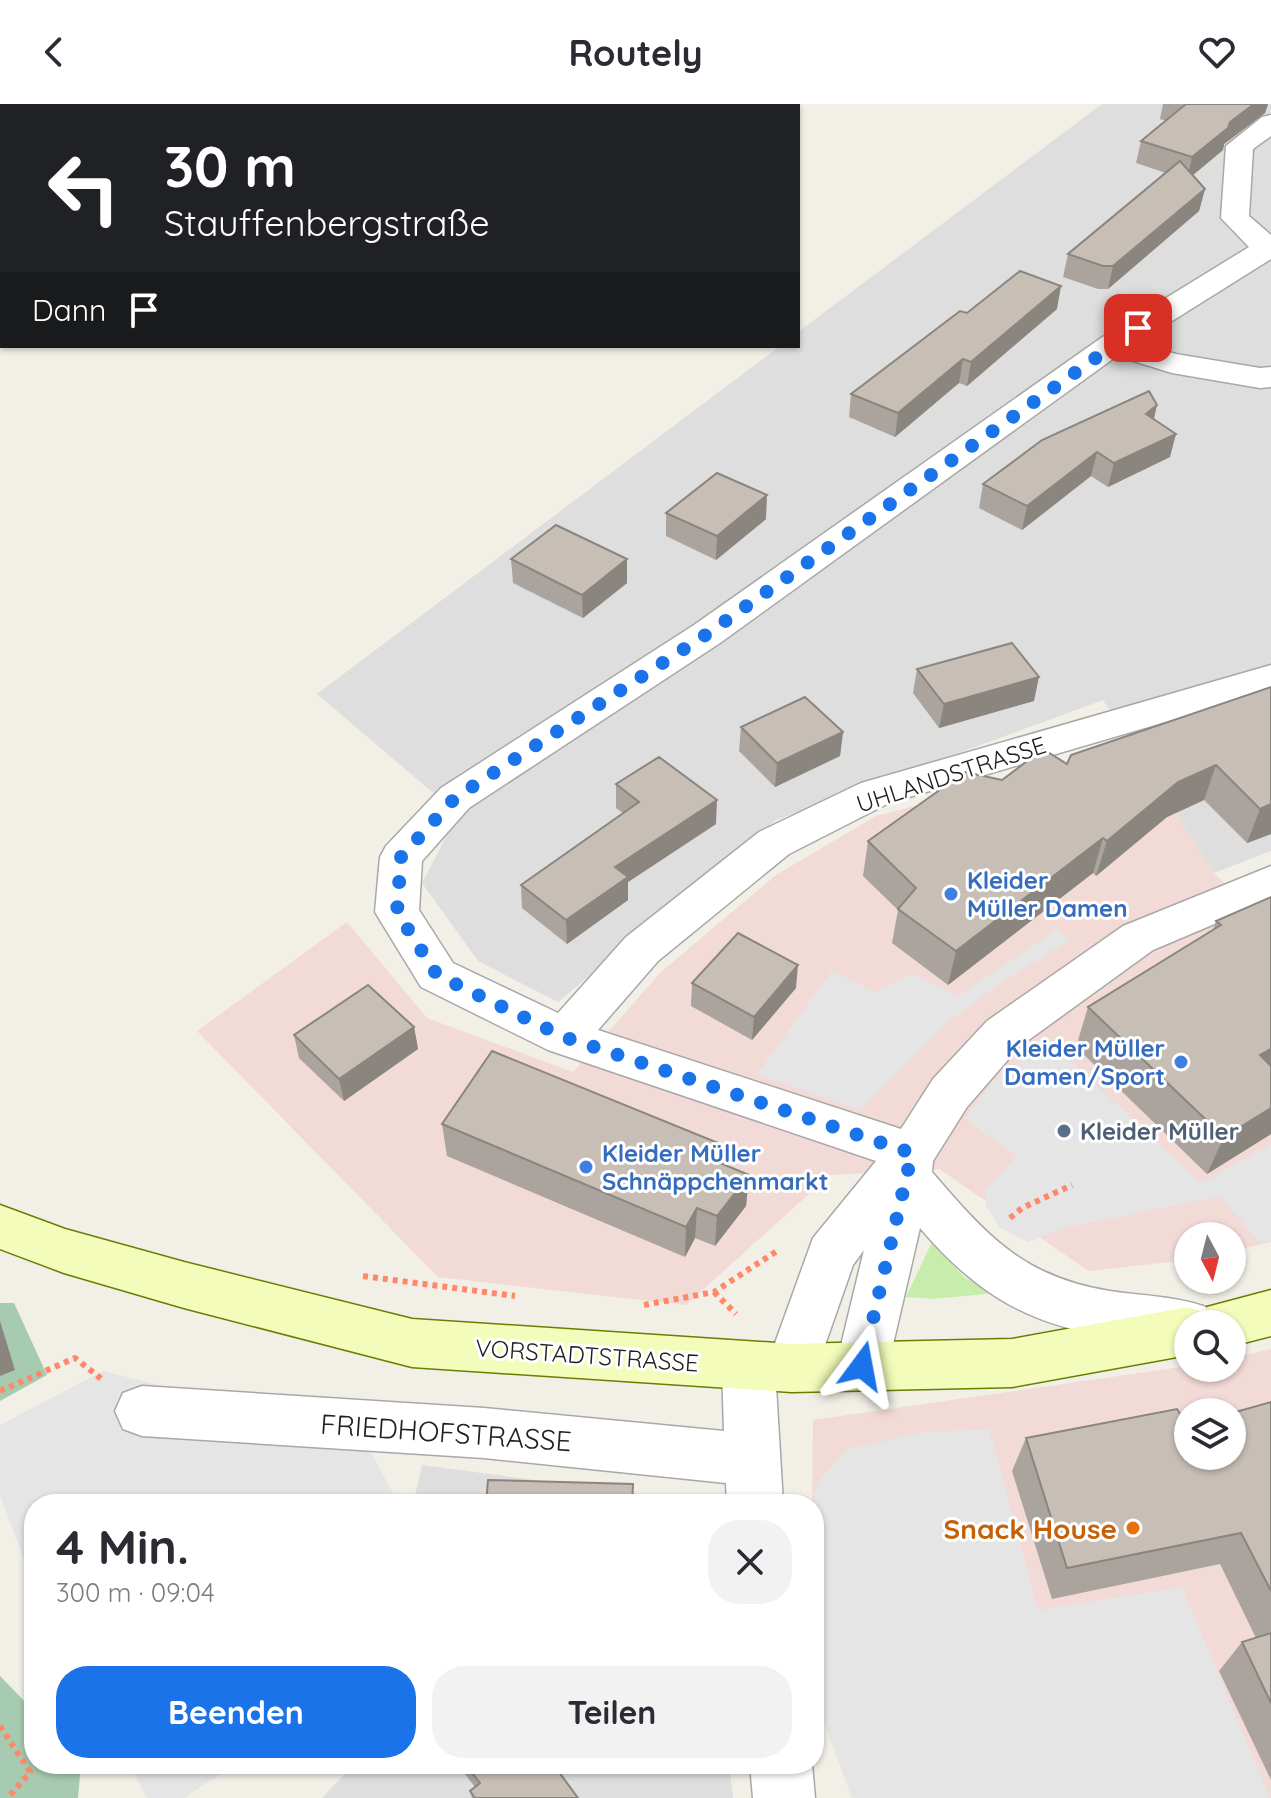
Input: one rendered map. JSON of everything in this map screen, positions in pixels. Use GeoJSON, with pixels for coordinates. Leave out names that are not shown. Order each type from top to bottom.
{"type":"FeatureCollection","features":[{"type":"Feature","properties":{"kind":"main road","name":"VORSTADTSTRASSE"},"geometry":{"type":"LineString","coordinates":[[0,1227],[64,1251],[412,1343],[770,1367],[862,1366],[1012,1363],[1174,1334]]}},
{"type":"Feature","properties":{"kind":"main road"},"geometry":{"type":"LineString","coordinates":[[1246,1319],[1271,1313]]}},
{"type":"Feature","properties":{"kind":"street"},"geometry":{"type":"LineString","coordinates":[[1174,1322],[1110,1314],[1030,1292],[975,1252],[910,1165],[564,1037],[437,975],[397,912],[401,857],[455,798],[707,634],[1112,345],[1270,247],[1235,218],[1240,146],[1271,123]]}},
{"type":"Feature","properties":{"kind":"street"},"geometry":{"type":"LineString","coordinates":[[1112,345],[1172,363],[1260,378],[1271,377]]}},
{"type":"Feature","properties":{"kind":"street","name":"UHLANDSTRASSE"},"geometry":{"type":"LineString","coordinates":[[564,1037],[642,949],[774,843],[875,793],[1271,678]]}},
{"type":"Feature","properties":{"kind":"street"},"geometry":{"type":"LineString","coordinates":[[752,1482],[770,1367],[831,1254],[910,1165],[950,1093],[1003,1034],[1138,938],[1271,882]]}},
{"type":"Feature","properties":{"kind":"street"},"geometry":{"type":"LineString","coordinates":[[862,1366],[910,1165]]}},
{"type":"Feature","properties":{"kind":"street","name":"FRIEDHOFSTRASSE"},"geometry":{"type":"LineString","coordinates":[[142,1411],[484,1433],[752,1482]]}},
{"type":"Feature","properties":{"kind":"street"},"geometry":{"type":"LineString","coordinates":[[782,1774],[784,1798]]}},
{"type":"Feature","properties":{"kind":"path"},"geometry":{"type":"LineString","coordinates":[[355,1274],[523,1297]]}},
{"type":"Feature","properties":{"kind":"path"},"geometry":{"type":"LineString","coordinates":[[630,1308],[714,1292]]}},
{"type":"Feature","properties":{"kind":"path"},"geometry":{"type":"LineString","coordinates":[[0,1391],[75,1358],[142,1411]]}},
{"type":"Feature","properties":{"kind":"path"},"geometry":{"type":"LineString","coordinates":[[0,1726],[24,1763]]}},
{"type":"Feature","properties":{"kind":"path"},"geometry":{"type":"LineString","coordinates":[[8,1798],[28,1774]]}},
{"type":"Feature","properties":{"kind":"shaded area"},"geometry":{"type":"Polygon","coordinates":[[[1102,104],[1271,104],[1271,851],[1214,873],[1103,700],[776,820],[558,1002],[478,961],[422,883],[458,814],[317,694],[777,348],[800,348],[800,330],[1102,104]]]}},
{"type":"Feature","properties":{"kind":"shaded area"},"geometry":{"type":"Polygon","coordinates":[[[1135,749],[1214,873],[1259,917],[1271,912],[1271,1242],[1246,1248],[1246,1222],[1174,1222],[1174,1262],[1089,1271],[939,1169],[830,1175],[686,1305],[438,1277],[197,1031],[347,922],[427,1018],[573,1072],[661,972],[776,875],[876,816],[1135,749]]]}},
{"type":"Feature","properties":{"kind":"shaded area"},"geometry":{"type":"Polygon","coordinates":[[[1057,929],[1070,940],[996,986],[944,1025],[860,1110],[757,1074],[832,971],[875,992],[913,974],[958,996],[1057,929]]]}},
{"type":"Feature","properties":{"kind":"shaded area","name":"Kleider Müller"},"geometry":{"type":"Polygon","coordinates":[[[1052,1044],[1201,1183],[1271,1144],[1271,1241],[1259,1242],[1246,1227],[1246,1222],[1242,1222],[1220,1196],[1067,1227],[1028,1242],[999,1227],[986,1206],[986,1189],[1017,1156],[965,1119],[998,1075],[1052,1044]]]}},
{"type":"Feature","properties":{"kind":"shaded area"},"geometry":{"type":"Polygon","coordinates":[[[1271,1349],[1271,1798],[879,1798],[824,1557],[824,1494],[812,1494],[813,1420],[1174,1368],[1174,1382],[1246,1382],[1246,1355],[1271,1349]]]}},
{"type":"Feature","properties":{"kind":"shaded area"},"geometry":{"type":"Polygon","coordinates":[[[103,1371],[185,1392],[356,1425],[394,1494],[24,1494],[24,1560],[0,1495],[0,1425],[103,1371]]]}},
{"type":"Feature","properties":{"kind":"shaded area"},"geometry":{"type":"Polygon","coordinates":[[[989,1429],[1038,1610],[1182,1587],[1270,1798],[852,1798],[824,1723],[824,1494],[815,1494],[817,1483],[846,1450],[918,1433],[989,1429]]]}},
{"type":"Feature","properties":{"kind":"shaded area"},"geometry":{"type":"Polygon","coordinates":[[[422,1465],[640,1494],[415,1494],[422,1465]]]}},
{"type":"Feature","properties":{"kind":"shaded area"},"geometry":{"type":"Polygon","coordinates":[[[134,1774],[220,1774],[184,1798],[147,1798],[134,1774]]]}},
{"type":"Feature","properties":{"kind":"shaded area"},"geometry":{"type":"Polygon","coordinates":[[[345,1774],[730,1774],[733,1798],[322,1798],[345,1774]]]}},
{"type":"Feature","properties":{"kind":"green space"},"geometry":{"type":"Polygon","coordinates":[[[932,1242],[965,1278],[996,1293],[933,1299],[906,1297],[932,1242]]]}},
{"type":"Feature","properties":{"kind":"green space"},"geometry":{"type":"Polygon","coordinates":[[[0,1303],[14,1303],[47,1375],[0,1401],[0,1303]]]}},
{"type":"Feature","properties":{"kind":"green space"},"geometry":{"type":"Polygon","coordinates":[[[0,1676],[24,1701],[24,1774],[80,1774],[78,1798],[0,1798],[0,1676]]]}},
{"type":"Feature","properties":{"kind":"building"},"geometry":{"type":"Polygon","coordinates":[[[1186,104],[1254,104],[1192,157],[1141,141],[1186,104]]]}},
{"type":"Feature","properties":{"kind":"building"},"geometry":{"type":"Polygon","coordinates":[[[1180,161],[1205,189],[1113,266],[1103,266],[1068,254],[1180,161]]]}},
{"type":"Feature","properties":{"kind":"building"},"geometry":{"type":"Polygon","coordinates":[[[1020,271],[1061,286],[971,362],[963,359],[898,413],[851,394],[960,311],[967,313],[1020,271]]]}},
{"type":"Feature","properties":{"kind":"building"},"geometry":{"type":"Polygon","coordinates":[[[1149,391],[1157,405],[1146,414],[1176,434],[1114,463],[1097,452],[1027,506],[983,484],[1042,440],[1149,391]]]}},
{"type":"Feature","properties":{"kind":"building"},"geometry":{"type":"Polygon","coordinates":[[[717,473],[767,495],[717,536],[666,513],[717,473]]]}},
{"type":"Feature","properties":{"kind":"building"},"geometry":{"type":"Polygon","coordinates":[[[556,525],[627,559],[582,595],[511,559],[556,525]]]}},
{"type":"Feature","properties":{"kind":"building"},"geometry":{"type":"Polygon","coordinates":[[[1012,643],[1039,677],[944,704],[917,669],[1012,643]]]}},
{"type":"Feature","properties":{"kind":"building"},"geometry":{"type":"Polygon","coordinates":[[[1271,687],[1271,804],[1260,809],[1216,765],[1178,782],[1107,841],[1103,838],[956,951],[898,909],[916,888],[868,841],[965,772],[1002,780],[1043,749],[1067,764],[1071,755],[1271,687]]]}},
{"type":"Feature","properties":{"kind":"building"},"geometry":{"type":"Polygon","coordinates":[[[805,697],[843,732],[777,763],[741,727],[805,697]]]}},
{"type":"Feature","properties":{"kind":"building"},"geometry":{"type":"Polygon","coordinates":[[[659,757],[717,800],[615,867],[628,877],[566,920],[521,885],[639,802],[616,784],[659,757]]]}},
{"type":"Feature","properties":{"kind":"building","name":"Kleider Müller Damen/Sport"},"geometry":{"type":"Polygon","coordinates":[[[1271,897],[1271,1049],[1260,1055],[1271,1066],[1271,1108],[1224,1137],[1088,1007],[1221,925],[1216,921],[1271,897]]]}},
{"type":"Feature","properties":{"kind":"building"},"geometry":{"type":"Polygon","coordinates":[[[738,933],[798,965],[754,1017],[692,983],[738,933]]]}},
{"type":"Feature","properties":{"kind":"building"},"geometry":{"type":"Polygon","coordinates":[[[368,985],[414,1027],[339,1079],[294,1035],[368,985]]]}},
{"type":"Feature","properties":{"kind":"building","name":"Kleider Müller Schnäppchenmarkt"},"geometry":{"type":"Polygon","coordinates":[[[492,1051],[728,1147],[720,1163],[749,1175],[717,1216],[697,1208],[686,1227],[442,1124],[492,1051]]]}},
{"type":"Feature","properties":{"kind":"building"},"geometry":{"type":"Polygon","coordinates":[[[1271,1402],[1271,1591],[1241,1533],[1067,1568],[1026,1438],[1174,1410],[1174,1470],[1246,1470],[1246,1409],[1271,1402]]]}},
{"type":"Feature","properties":{"kind":"building"},"geometry":{"type":"Polygon","coordinates":[[[488,1480],[633,1484],[632,1494],[487,1494],[488,1480]]]}},
{"type":"Feature","properties":{"kind":"building"},"geometry":{"type":"Polygon","coordinates":[[[1271,1633],[1271,1703],[1242,1642],[1271,1633]]]}},
{"type":"Feature","properties":{"kind":"building"},"geometry":{"type":"Polygon","coordinates":[[[473,1774],[560,1774],[578,1798],[475,1798],[470,1791],[480,1783],[473,1774]]]}},
{"type":"Feature","properties":{"kind":"place","name":"Kleider Müller Damen"},"geometry":{"type":"Point","coordinates":[951,894]}},
{"type":"Feature","properties":{"kind":"place","name":"Kleider Müller Damen/Sport"},"geometry":{"type":"Point","coordinates":[1181,1062]}},
{"type":"Feature","properties":{"kind":"place","name":"Kleider Müller"},"geometry":{"type":"Point","coordinates":[1064,1131]}},
{"type":"Feature","properties":{"kind":"place","name":"Kleider Müller Schnäppchenmarkt"},"geometry":{"type":"Point","coordinates":[586,1167]}},
{"type":"Feature","properties":{"kind":"place","name":"Snack House"},"geometry":{"type":"Point","coordinates":[1133,1528]}},
{"type":"Feature","properties":{"kind":"route"},"geometry":{"type":"LineString","coordinates":[[862,1366],[912,1153],[564,1037],[437,975],[397,912],[401,857],[455,798],[707,634],[1138,328]]}}]}
